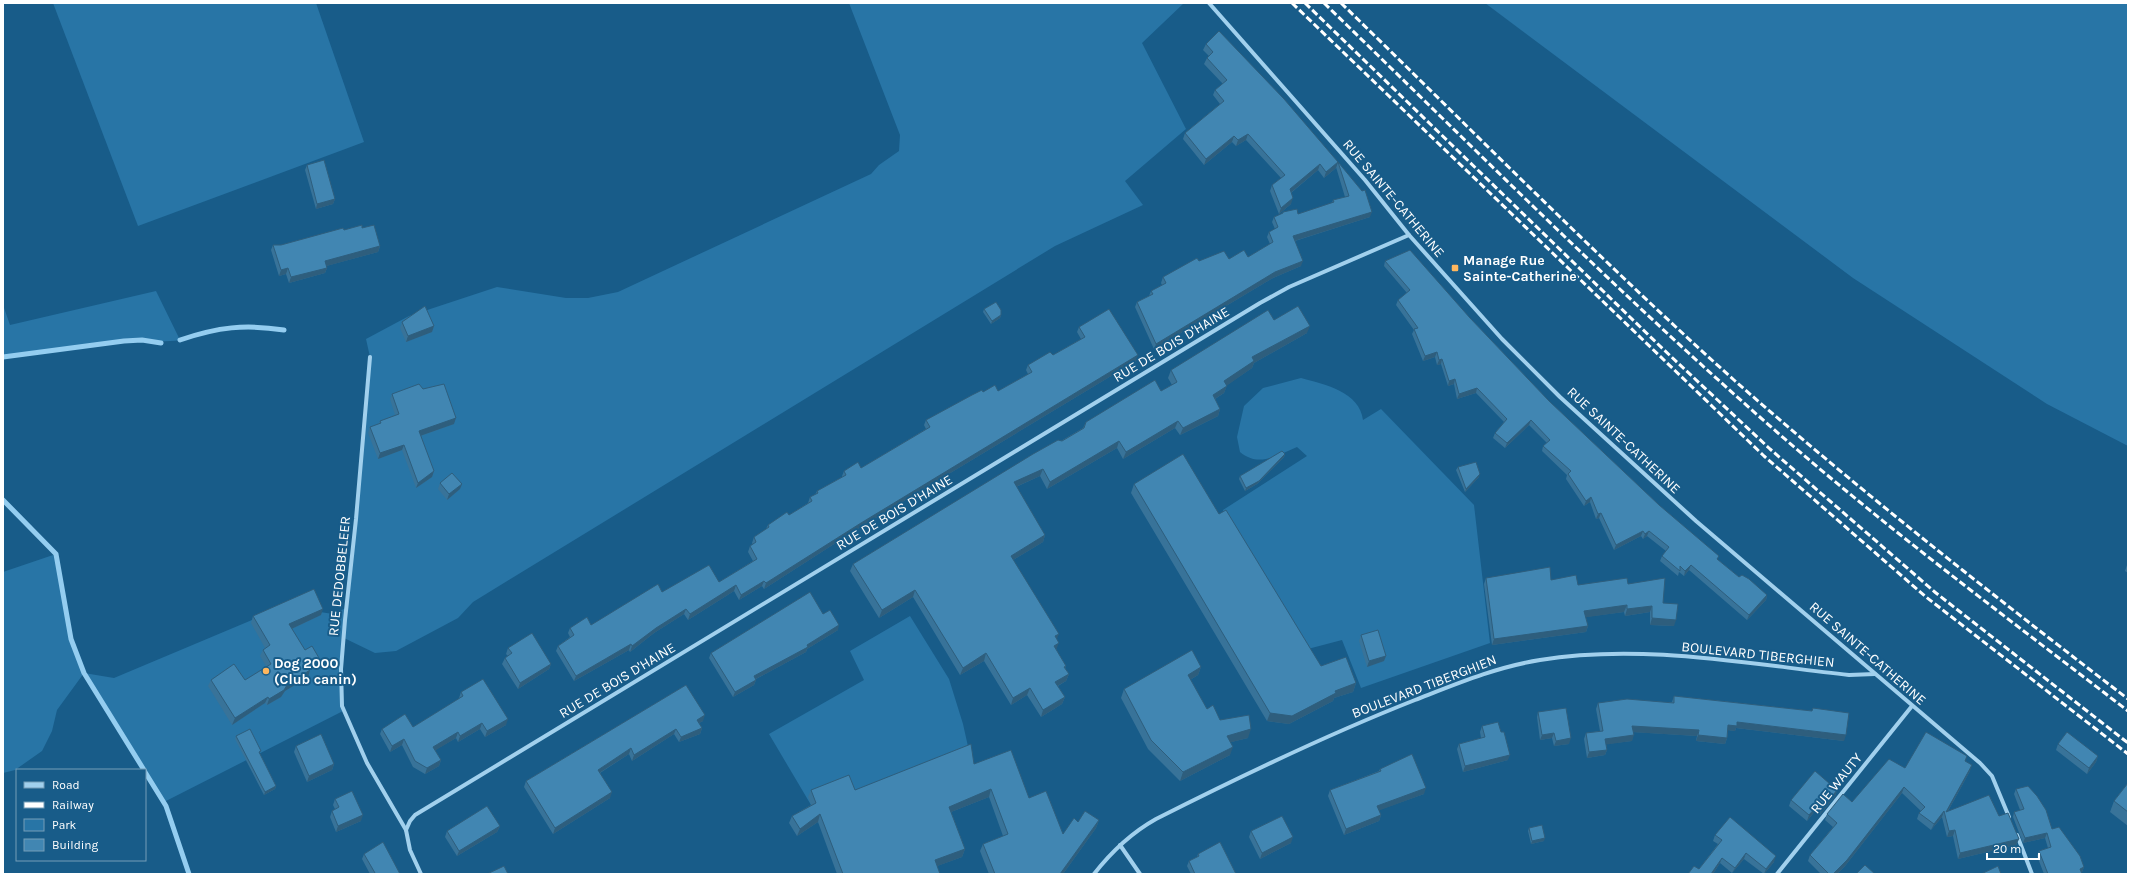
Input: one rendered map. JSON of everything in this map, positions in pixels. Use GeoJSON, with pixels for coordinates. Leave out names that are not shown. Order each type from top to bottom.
{"type":"FeatureCollection","features":[{"type":"Feature","properties":{"kind":"street","name":"RUE SAINTE-CATHERINE"},"geometry":{"type":"LineString","coordinates":[[1209,3],[1364,180],[1409,235],[1502,338],[1560,397],[1696,521],[1980,763],[1992,776],[2011,821]]}},
{"type":"Feature","properties":{"kind":"street","name":"RUE DE BOIS D'HAINE"},"geometry":{"type":"LineString","coordinates":[[406,830],[410,821],[422,811],[1260,303],[1289,287],[1409,235]]}},
{"type":"Feature","properties":{"kind":"street","name":"RUE DEDOBBELEER"},"geometry":{"type":"LineString","coordinates":[[370,357],[356,519],[345,620],[341,700],[343,711],[367,762],[406,830],[410,850],[421,874]]}},
{"type":"Feature","properties":{"kind":"street","name":"BOULEVARD TIBERGHIEN"},"geometry":{"type":"LineString","coordinates":[[1094,874],[1120,845],[1138,830],[1156,819],[1279,758],[1366,719],[1474,677],[1509,667],[1567,657],[1651,654],[1849,675],[1875,674]]}},
{"type":"Feature","properties":{"kind":"street","name":"RUE WAUTY"},"geometry":{"type":"LineString","coordinates":[[1777,874],[1912,706]]}},
{"type":"Feature","properties":{"kind":"street"},"geometry":{"type":"LineString","coordinates":[[2014,828],[2032,874]]}},
{"type":"Feature","properties":{"kind":"street"},"geometry":{"type":"LineString","coordinates":[[1120,845],[1140,874]]}},
{"type":"Feature","properties":{"kind":"green space"},"geometry":{"type":"Polygon","coordinates":[[[53,3],[316,3],[364,142],[138,226],[53,3]]]}},
{"type":"Feature","properties":{"kind":"green space"},"geometry":{"type":"Polygon","coordinates":[[[849,3],[1184,3],[1142,43],[1186,129],[1125,181],[1143,205],[1055,246],[473,602],[458,618],[396,651],[375,653],[344,638],[341,694],[343,711],[164,802],[146,773],[146,769],[144,769],[84,673],[114,678],[252,620],[311,593],[320,612],[333,614],[346,608],[370,357],[366,339],[409,316],[497,287],[566,298],[588,298],[618,292],[871,174],[879,165],[899,151],[900,135],[849,3]]]}},
{"type":"Feature","properties":{"kind":"green space"},"geometry":{"type":"Polygon","coordinates":[[[1485,3],[2128,3],[2128,446],[2047,404],[1853,278],[1485,3]]]}},
{"type":"Feature","properties":{"kind":"green space"},"geometry":{"type":"Polygon","coordinates":[[[156,291],[180,340],[124,341],[3,357],[3,305],[10,325],[156,291]]]}},
{"type":"Feature","properties":{"kind":"green space"},"geometry":{"type":"Polygon","coordinates":[[[1301,378],[1320,383],[1348,396],[1355,402],[1360,410],[1363,420],[1381,409],[1474,505],[1490,643],[1361,688],[1342,640],[1304,650],[1224,516],[1223,510],[1307,456],[1297,447],[1276,456],[1261,460],[1254,459],[1247,457],[1240,452],[1237,437],[1244,406],[1263,388],[1301,378]]]}},
{"type":"Feature","properties":{"kind":"green space"},"geometry":{"type":"Polygon","coordinates":[[[56,554],[71,639],[84,673],[57,710],[52,731],[42,751],[15,770],[3,773],[3,572],[56,554]]]}},
{"type":"Feature","properties":{"kind":"green space"},"geometry":{"type":"Polygon","coordinates":[[[910,616],[949,679],[963,724],[969,751],[814,810],[769,734],[864,680],[850,651],[910,616]]]}},
{"type":"Feature","properties":{"kind":"building"},"geometry":{"type":"Polygon","coordinates":[[[1219,31],[1284,99],[1338,162],[1326,172],[1320,164],[1290,189],[1293,198],[1281,208],[1272,185],[1285,175],[1248,134],[1238,140],[1234,136],[1206,159],[1185,133],[1224,101],[1215,90],[1227,80],[1207,58],[1213,52],[1206,44],[1219,31]]]}},
{"type":"Feature","properties":{"kind":"building"},"geometry":{"type":"Polygon","coordinates":[[[324,160],[335,199],[317,204],[307,165],[324,160]]]}},
{"type":"Feature","properties":{"kind":"building"},"geometry":{"type":"Polygon","coordinates":[[[1338,162],[1362,191],[1365,190],[1372,212],[1293,236],[1303,261],[1275,272],[1156,344],[1137,302],[1153,294],[1151,291],[1166,283],[1163,277],[1197,258],[1199,261],[1224,251],[1229,259],[1244,250],[1248,257],[1273,242],[1269,232],[1278,227],[1274,217],[1283,212],[1297,209],[1298,214],[1334,202],[1333,200],[1349,196],[1338,162]]]}},
{"type":"Feature","properties":{"kind":"building"},"geometry":{"type":"Polygon","coordinates":[[[362,225],[362,228],[374,225],[380,246],[325,261],[327,268],[291,277],[288,268],[281,270],[273,245],[281,245],[343,228],[344,230],[362,225]]]}},
{"type":"Feature","properties":{"kind":"building"},"geometry":{"type":"Polygon","coordinates":[[[1410,250],[1470,318],[1549,401],[1659,505],[1719,556],[1717,559],[1739,577],[1742,575],[1749,579],[1767,595],[1749,615],[1691,565],[1685,571],[1680,566],[1680,571],[1662,556],[1669,547],[1649,531],[1645,534],[1643,531],[1616,545],[1601,513],[1598,514],[1591,497],[1586,501],[1568,474],[1571,471],[1543,446],[1550,440],[1531,420],[1507,443],[1495,433],[1507,419],[1477,388],[1459,394],[1455,379],[1449,381],[1442,359],[1439,360],[1437,352],[1425,356],[1414,329],[1418,328],[1398,300],[1410,290],[1385,261],[1410,250]]]}},
{"type":"Feature","properties":{"kind":"building"},"geometry":{"type":"Polygon","coordinates":[[[996,302],[1001,310],[1001,315],[992,321],[984,309],[996,302]]]}},
{"type":"Feature","properties":{"kind":"building"},"geometry":{"type":"Polygon","coordinates":[[[425,306],[434,326],[408,336],[402,322],[425,306]]]}},
{"type":"Feature","properties":{"kind":"building"},"geometry":{"type":"Polygon","coordinates":[[[1298,306],[1310,326],[1252,357],[1254,361],[1224,381],[1227,386],[1213,395],[1220,409],[1183,428],[1178,421],[1126,452],[1119,441],[1050,482],[1043,469],[1014,482],[1045,535],[1011,556],[1059,634],[1055,636],[1059,643],[1054,646],[1069,674],[1055,682],[1065,697],[1043,710],[1030,688],[1013,698],[986,653],[963,668],[915,590],[882,610],[853,564],[1033,454],[1058,440],[1062,441],[1084,428],[1086,422],[1155,380],[1161,391],[1177,382],[1171,370],[1268,310],[1274,320],[1298,306]]]}},
{"type":"Feature","properties":{"kind":"building"},"geometry":{"type":"Polygon","coordinates":[[[1109,309],[1138,355],[861,523],[766,583],[764,581],[741,595],[736,585],[690,614],[686,609],[656,628],[632,646],[631,644],[576,676],[558,646],[574,635],[570,628],[587,617],[591,625],[658,584],[662,592],[709,565],[719,582],[757,559],[750,546],[756,542],[754,537],[787,512],[789,515],[812,501],[810,497],[818,493],[817,491],[846,475],[844,471],[858,462],[861,468],[930,427],[926,420],[972,395],[982,390],[983,392],[995,385],[998,391],[1032,372],[1028,365],[1050,352],[1053,355],[1085,337],[1079,327],[1109,309]]]}},
{"type":"Feature","properties":{"kind":"building"},"geometry":{"type":"Polygon","coordinates":[[[419,384],[423,389],[444,384],[456,418],[419,431],[434,471],[418,483],[404,445],[380,453],[370,427],[381,423],[380,421],[399,414],[392,394],[419,384]]]}},
{"type":"Feature","properties":{"kind":"building"},"geometry":{"type":"Polygon","coordinates":[[[1282,451],[1285,454],[1259,481],[1246,488],[1240,476],[1282,451]]]}},
{"type":"Feature","properties":{"kind":"building"},"geometry":{"type":"Polygon","coordinates":[[[1183,454],[1219,514],[1226,510],[1321,666],[1346,657],[1356,683],[1335,691],[1336,693],[1292,716],[1270,713],[1134,484],[1183,454]]]}},
{"type":"Feature","properties":{"kind":"building"},"geometry":{"type":"Polygon","coordinates":[[[1476,462],[1480,474],[1466,489],[1458,467],[1476,462]]]}},
{"type":"Feature","properties":{"kind":"building"},"geometry":{"type":"Polygon","coordinates":[[[452,473],[462,484],[449,494],[440,483],[452,473]]]}},
{"type":"Feature","properties":{"kind":"building"},"geometry":{"type":"Polygon","coordinates":[[[1550,567],[1551,580],[1576,575],[1578,585],[1627,578],[1628,584],[1665,578],[1663,603],[1678,604],[1676,620],[1652,618],[1652,606],[1627,609],[1627,605],[1584,611],[1588,626],[1494,639],[1486,578],[1550,567]]]}},
{"type":"Feature","properties":{"kind":"building"},"geometry":{"type":"Polygon","coordinates":[[[314,589],[323,609],[289,624],[305,650],[312,646],[319,658],[308,666],[310,670],[287,685],[284,690],[269,699],[268,697],[235,718],[211,680],[234,664],[245,680],[271,664],[263,650],[270,645],[253,616],[314,589]]]}},
{"type":"Feature","properties":{"kind":"building"},"geometry":{"type":"Polygon","coordinates":[[[810,592],[823,614],[830,610],[839,625],[807,645],[808,647],[754,676],[756,680],[735,692],[711,653],[810,592]]]}},
{"type":"Feature","properties":{"kind":"building"},"geometry":{"type":"Polygon","coordinates":[[[1378,630],[1386,656],[1369,661],[1361,635],[1378,630]]]}},
{"type":"Feature","properties":{"kind":"building"},"geometry":{"type":"Polygon","coordinates":[[[532,633],[551,664],[520,683],[505,658],[512,653],[508,648],[532,633]]]}},
{"type":"Feature","properties":{"kind":"building"},"geometry":{"type":"Polygon","coordinates":[[[1192,650],[1201,667],[1188,675],[1207,709],[1213,705],[1220,720],[1249,715],[1251,729],[1227,736],[1233,747],[1183,772],[1151,740],[1124,689],[1192,650]]]}},
{"type":"Feature","properties":{"kind":"building"},"geometry":{"type":"Polygon","coordinates":[[[483,679],[508,719],[487,731],[482,723],[460,736],[458,732],[433,747],[441,760],[427,768],[415,761],[404,739],[392,746],[382,729],[405,714],[413,727],[463,696],[461,692],[483,679]]]}},
{"type":"Feature","properties":{"kind":"building"},"geometry":{"type":"Polygon","coordinates":[[[686,685],[705,715],[697,720],[702,728],[681,737],[676,729],[634,755],[631,748],[598,770],[612,792],[555,828],[526,781],[686,685]]]}},
{"type":"Feature","properties":{"kind":"building"},"geometry":{"type":"Polygon","coordinates":[[[1674,696],[1812,711],[1813,708],[1849,713],[1846,735],[1737,722],[1737,726],[1728,725],[1727,738],[1698,735],[1699,730],[1632,726],[1634,735],[1605,739],[1607,750],[1589,752],[1586,733],[1603,731],[1598,703],[1627,699],[1674,703],[1674,696]]]}},
{"type":"Feature","properties":{"kind":"building"},"geometry":{"type":"Polygon","coordinates":[[[1566,708],[1571,738],[1556,741],[1554,733],[1542,735],[1538,712],[1566,708]]]}},
{"type":"Feature","properties":{"kind":"building"},"geometry":{"type":"Polygon","coordinates":[[[1498,722],[1501,732],[1504,732],[1510,755],[1465,766],[1459,744],[1485,737],[1482,726],[1498,722]]]}},
{"type":"Feature","properties":{"kind":"building"},"geometry":{"type":"Polygon","coordinates":[[[250,729],[261,751],[259,752],[276,786],[265,792],[236,736],[250,729]]]}},
{"type":"Feature","properties":{"kind":"building"},"geometry":{"type":"Polygon","coordinates":[[[1926,732],[1967,756],[1965,761],[1972,765],[1946,812],[1989,795],[1999,816],[2008,813],[2019,839],[1960,853],[1955,830],[1949,831],[1944,811],[1934,824],[1919,813],[1925,807],[1904,787],[1847,860],[1833,874],[1829,874],[1810,855],[1837,823],[1827,814],[1843,794],[1852,802],[1889,759],[1905,768],[1926,732]]]}},
{"type":"Feature","properties":{"kind":"building"},"geometry":{"type":"Polygon","coordinates":[[[2067,732],[2098,756],[2089,768],[2058,744],[2067,732]]]}},
{"type":"Feature","properties":{"kind":"building"},"geometry":{"type":"Polygon","coordinates":[[[321,734],[334,764],[309,776],[296,746],[321,734]]]}},
{"type":"Feature","properties":{"kind":"building"},"geometry":{"type":"Polygon","coordinates":[[[971,744],[974,764],[1011,750],[1029,798],[1046,791],[1063,834],[1074,818],[1078,822],[1085,811],[1099,820],[1060,874],[995,874],[983,844],[1008,834],[991,789],[949,807],[965,849],[935,860],[940,874],[843,874],[820,814],[800,829],[792,816],[816,803],[811,790],[849,775],[855,790],[971,744]]]}},
{"type":"Feature","properties":{"kind":"building"},"geometry":{"type":"Polygon","coordinates":[[[1412,754],[1426,788],[1377,806],[1381,815],[1346,829],[1330,790],[1381,771],[1380,769],[1412,754]]]}},
{"type":"Feature","properties":{"kind":"building"},"geometry":{"type":"Polygon","coordinates":[[[1815,771],[1837,790],[1822,810],[1817,806],[1809,815],[1791,800],[1815,771]]]}},
{"type":"Feature","properties":{"kind":"building"},"geometry":{"type":"Polygon","coordinates":[[[2128,783],[2128,812],[2114,801],[2128,783]]]}},
{"type":"Feature","properties":{"kind":"building"},"geometry":{"type":"Polygon","coordinates":[[[2028,786],[2046,810],[2052,829],[2059,827],[2080,856],[2084,867],[2080,869],[2082,874],[2048,874],[2039,851],[2051,847],[2047,833],[2025,838],[2014,812],[2024,809],[2016,789],[2028,786]]]}},
{"type":"Feature","properties":{"kind":"building"},"geometry":{"type":"Polygon","coordinates":[[[352,791],[363,815],[338,826],[332,811],[339,807],[335,799],[352,791]]]}},
{"type":"Feature","properties":{"kind":"building"},"geometry":{"type":"Polygon","coordinates":[[[487,806],[500,826],[459,851],[447,831],[487,806]]]}},
{"type":"Feature","properties":{"kind":"building"},"geometry":{"type":"Polygon","coordinates":[[[1282,816],[1293,837],[1262,853],[1251,831],[1282,816]]]}},
{"type":"Feature","properties":{"kind":"building"},"geometry":{"type":"Polygon","coordinates":[[[1730,817],[1776,856],[1766,869],[1746,853],[1735,868],[1722,858],[1711,874],[1688,874],[1694,866],[1699,869],[1722,840],[1715,835],[1730,817]]]}},
{"type":"Feature","properties":{"kind":"building"},"geometry":{"type":"Polygon","coordinates":[[[1542,825],[1545,838],[1532,841],[1529,828],[1542,825]]]}},
{"type":"Feature","properties":{"kind":"building"},"geometry":{"type":"Polygon","coordinates":[[[383,842],[400,874],[374,874],[375,873],[364,854],[383,842]]]}},
{"type":"Feature","properties":{"kind":"building"},"geometry":{"type":"Polygon","coordinates":[[[1220,842],[1236,874],[1195,874],[1189,861],[1199,856],[1198,854],[1220,842]]]}},
{"type":"Feature","properties":{"kind":"building"},"geometry":{"type":"Polygon","coordinates":[[[1865,865],[1875,874],[1856,874],[1865,865]]]}},
{"type":"Feature","properties":{"kind":"building"},"geometry":{"type":"Polygon","coordinates":[[[504,866],[508,874],[487,874],[504,866]]]}},
{"type":"Feature","properties":{"kind":"building"},"geometry":{"type":"Polygon","coordinates":[[[1998,866],[2001,874],[1981,874],[1998,866]]]}},
{"type":"Feature","properties":{"kind":"waterway"},"geometry":{"type":"LineString","coordinates":[[180,340],[207,332],[232,328],[257,327],[284,330]]}},
{"type":"Feature","properties":{"kind":"waterway"},"geometry":{"type":"LineString","coordinates":[[3,357],[124,341],[142,340],[161,343]]}},
{"type":"Feature","properties":{"kind":"waterway"},"geometry":{"type":"LineString","coordinates":[[3,500],[56,554],[71,639],[84,673],[143,769]]}},
{"type":"Feature","properties":{"kind":"waterway"},"geometry":{"type":"LineString","coordinates":[[146,774],[166,806],[189,874]]}},
{"type":"Feature","properties":{"kind":"railway"},"geometry":{"type":"LineString","coordinates":[[1292,3],[1764,456],[1926,597],[2128,754]]}},
{"type":"Feature","properties":{"kind":"railway"},"geometry":{"type":"LineString","coordinates":[[1305,3],[1663,349],[1770,449],[1936,593],[2128,743]]}},
{"type":"Feature","properties":{"kind":"railway"},"geometry":{"type":"LineString","coordinates":[[1324,3],[1605,275],[1778,433],[1907,540],[2128,711]]}},
{"type":"Feature","properties":{"kind":"railway"},"geometry":{"type":"LineString","coordinates":[[1341,3],[1585,241],[1734,380],[1830,463],[1928,543],[2128,699]]}},
{"type":"Feature","properties":{"kind":"place","name":"Manage Rue Sainte-Catherine"},"geometry":{"type":"Point","coordinates":[1455,268]}},
{"type":"Feature","properties":{"kind":"place","name":"Dog 2000 (Club canin)"},"geometry":{"type":"Point","coordinates":[266,671]}}]}
